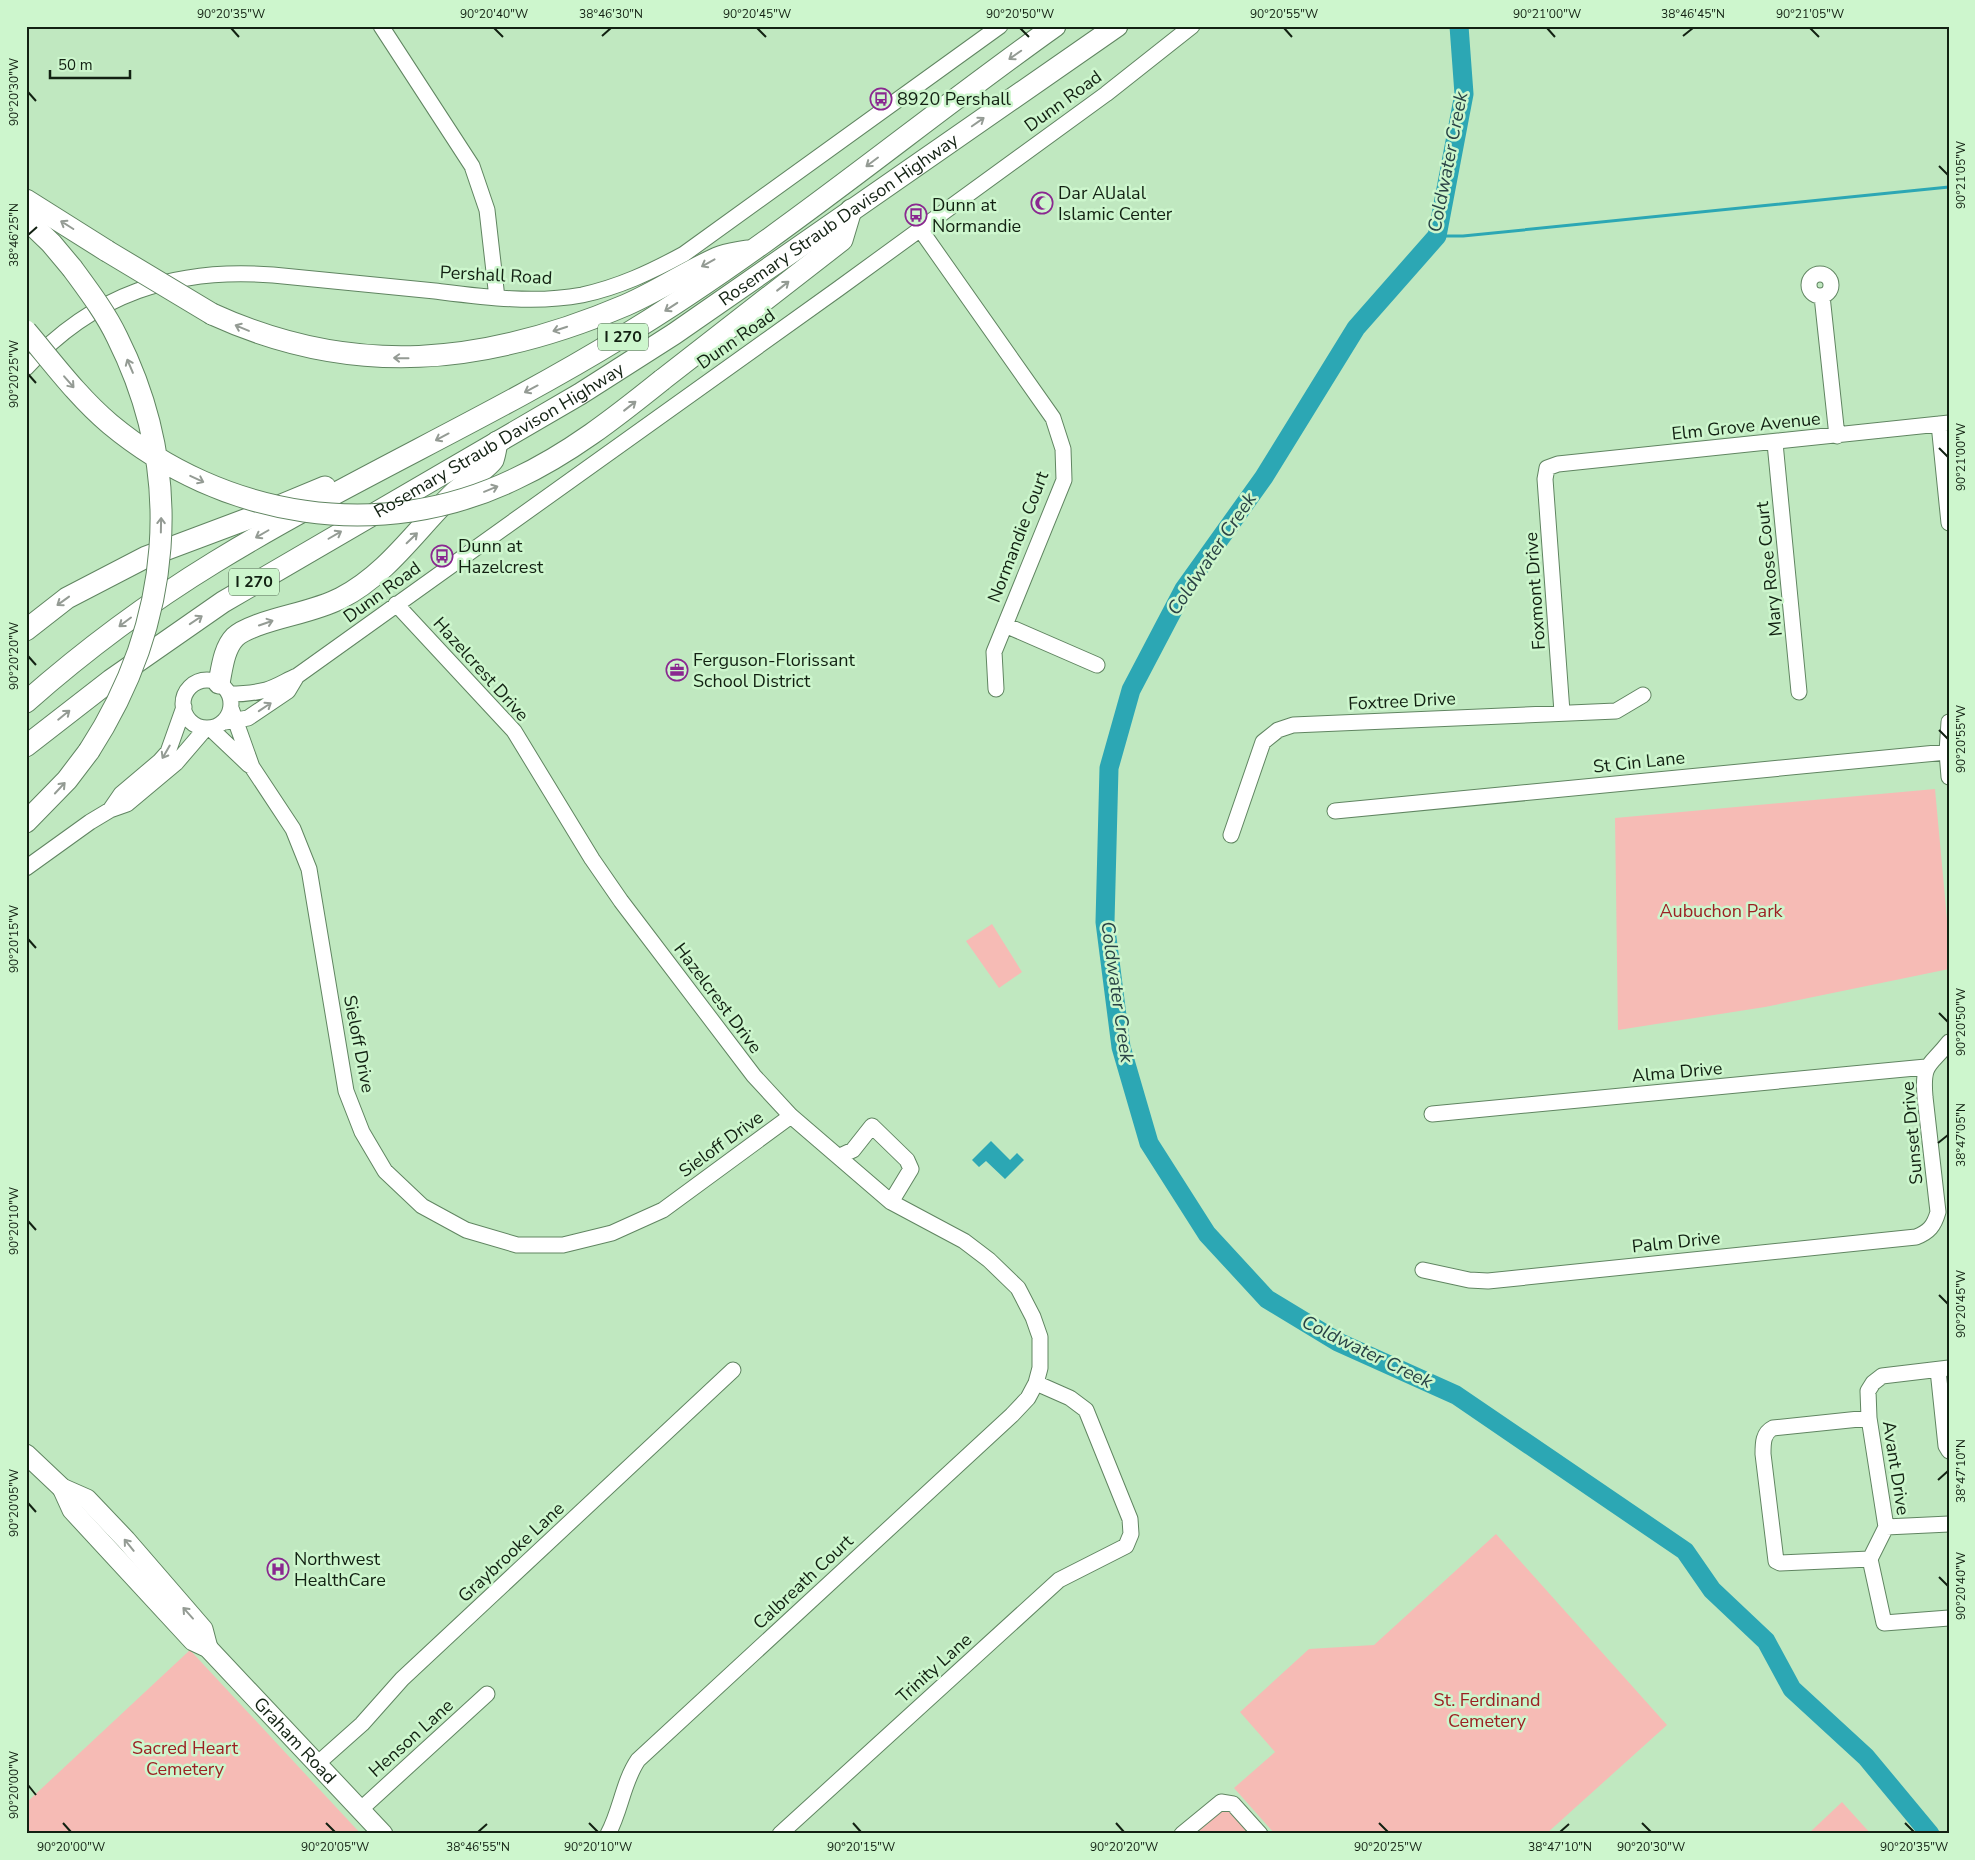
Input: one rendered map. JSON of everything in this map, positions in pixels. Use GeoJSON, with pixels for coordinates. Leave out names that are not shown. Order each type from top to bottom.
{"type":"FeatureCollection","features":[{"type":"Feature","properties":{"kind":"highway","name":"Rosemary Straub Davison Highway"},"geometry":{"type":"LineString","coordinates":[[26,702],[101,640],[183,582],[260,535],[591,356],[689,296],[754,250],[1054,26]]}},
{"type":"Feature","properties":{"kind":"highway","name":"Rosemary Straub Davison Highway"},"geometry":{"type":"LineString","coordinates":[[26,746],[111,680],[223,602],[497,442],[674,334],[1116,26]]}},
{"type":"Feature","properties":{"kind":"highway"},"geometry":{"type":"LineString","coordinates":[[26,200],[212,314],[246,330],[271,338],[340,354],[379,358],[416,358],[456,354],[491,348],[570,326],[650,294],[719,257],[754,250]]}},
{"type":"Feature","properties":{"kind":"highway"},"geometry":{"type":"LineString","coordinates":[[26,331],[70,384],[108,422],[150,454],[178,471],[209,485],[272,506],[340,515],[372,514],[444,504],[513,480],[537,468],[595,432],[842,240],[851,210]]}},
{"type":"Feature","properties":{"kind":"highway"},"geometry":{"type":"LineString","coordinates":[[26,220],[51,243],[72,268],[98,303],[117,336],[133,372],[154,444],[161,520],[155,587],[145,634],[133,670],[117,705],[89,751],[67,780],[26,822]]}},
{"type":"Feature","properties":{"kind":"highway"},"geometry":{"type":"LineString","coordinates":[[222,712],[223,662],[233,638],[241,632],[256,626],[328,603],[358,587],[377,572],[423,527],[453,494],[492,461],[497,442]]}},
{"type":"Feature","properties":{"kind":"highway"},"geometry":{"type":"LineString","coordinates":[[26,630],[67,598],[146,557],[250,518],[319,488],[366,478]]}},
{"type":"Feature","properties":{"kind":"main road","name":"Graham Road"},"geometry":{"type":"LineString","coordinates":[[26,1454],[62,1488],[86,1499],[126,1540],[203,1629],[208,1648],[383,1834]]}},
{"type":"Feature","properties":{"kind":"street"},"geometry":{"type":"LineString","coordinates":[[381,26],[472,166],[487,210],[497,298]]}},
{"type":"Feature","properties":{"kind":"street","name":"Pershall Road"},"geometry":{"type":"LineString","coordinates":[[26,368],[76,322],[112,302],[169,281],[204,274],[246,272],[273,274],[497,298],[548,298],[581,295],[619,285],[651,272],[684,254],[1000,26]]}},
{"type":"Feature","properties":{"kind":"street","name":"Dunn Road"},"geometry":{"type":"LineString","coordinates":[[26,868],[90,822],[110,810],[127,804],[176,763],[222,712],[247,693],[268,689],[297,676],[1106,94],[1192,26]]}},
{"type":"Feature","properties":{"kind":"street","name":"Normandie Court"},"geometry":{"type":"LineString","coordinates":[[920,229],[1053,418],[1064,449],[1064,480],[994,652],[996,689]]}},
{"type":"Feature","properties":{"kind":"street"},"geometry":{"type":"LineString","coordinates":[[1822,296],[1837,436]]}},
{"type":"Feature","properties":{"kind":"street"},"geometry":{"type":"LineString","coordinates":[[1944,424],[1949,523]]}},
{"type":"Feature","properties":{"kind":"street","name":"Elm Grove Avenue"},"geometry":{"type":"LineString","coordinates":[[1547,468],[1558,464],[1944,424]]}},
{"type":"Feature","properties":{"kind":"street","name":"Mary Rose Court"},"geometry":{"type":"LineString","coordinates":[[1775,442],[1799,692]]}},
{"type":"Feature","properties":{"kind":"street","name":"Foxmont Drive"},"geometry":{"type":"LineString","coordinates":[[1547,468],[1545,478],[1562,712]]}},
{"type":"Feature","properties":{"kind":"street","name":"Hazelcrest Drive"},"geometry":{"type":"LineString","coordinates":[[396,604],[514,731],[592,859],[621,901],[747,1068],[791,1116],[840,1156],[891,1202],[964,1241],[989,1260],[1018,1288],[1033,1317],[1040,1337],[1038,1376]]}},
{"type":"Feature","properties":{"kind":"street"},"geometry":{"type":"LineString","coordinates":[[1005,625],[1097,665]]}},
{"type":"Feature","properties":{"kind":"street","name":"Dunn Road"},"geometry":{"type":"LineString","coordinates":[[110,810],[121,794],[168,752],[184,707],[184,700],[191,687],[204,680],[222,712],[248,718],[288,691],[297,676]]}},
{"type":"Feature","properties":{"kind":"street","name":"Foxtree Drive"},"geometry":{"type":"LineString","coordinates":[[1231,835],[1263,742],[1278,730],[1293,725],[1616,711],[1643,695]]}},
{"type":"Feature","properties":{"kind":"street"},"geometry":{"type":"LineString","coordinates":[[184,707],[194,724],[222,712]]}},
{"type":"Feature","properties":{"kind":"street","name":"Sieloff Drive"},"geometry":{"type":"LineString","coordinates":[[222,712],[252,768],[293,829],[309,870],[346,1091],[362,1132],[385,1171],[422,1206],[466,1230],[518,1245],[563,1245],[612,1233],[663,1210],[791,1116]]}},
{"type":"Feature","properties":{"kind":"street","name":"Sieloff Drive"},"geometry":{"type":"LineString","coordinates":[[222,712],[252,768]]}},
{"type":"Feature","properties":{"kind":"street"},"geometry":{"type":"LineString","coordinates":[[1949,722],[1947,752],[1949,777]]}},
{"type":"Feature","properties":{"kind":"street","name":"St Cin Lane"},"geometry":{"type":"LineString","coordinates":[[1334,811],[1947,752]]}},
{"type":"Feature","properties":{"kind":"street","name":"Sunset Drive"},"geometry":{"type":"LineString","coordinates":[[1930,1229],[1935,1222],[1938,1212],[1924,1082],[1926,1067],[1949,1042]]}},
{"type":"Feature","properties":{"kind":"street","name":"Alma Drive"},"geometry":{"type":"LineString","coordinates":[[1432,1114],[1926,1067]]}},
{"type":"Feature","properties":{"kind":"street"},"geometry":{"type":"LineString","coordinates":[[840,1156],[853,1150],[872,1126],[907,1160],[911,1169],[891,1202]]}},
{"type":"Feature","properties":{"kind":"street","name":"Palm Drive"},"geometry":{"type":"LineString","coordinates":[[1423,1270],[1469,1280],[1488,1280],[1916,1237],[1930,1229]]}},
{"type":"Feature","properties":{"kind":"street"},"geometry":{"type":"LineString","coordinates":[[1943,1369],[1946,1446],[1949,1451]]}},
{"type":"Feature","properties":{"kind":"street","name":"Avant Drive"},"geometry":{"type":"LineString","coordinates":[[1943,1369],[1882,1376],[1873,1383],[1868,1392],[1869,1418],[1886,1527],[1949,1524]]}},
{"type":"Feature","properties":{"kind":"street","name":"Graybrooke Lane"},"geometry":{"type":"LineString","coordinates":[[317,1764],[362,1724],[402,1679],[733,1370]]}},
{"type":"Feature","properties":{"kind":"street","name":"Trinity Lane"},"geometry":{"type":"LineString","coordinates":[[780,1834],[1059,1580],[1126,1546],[1131,1534],[1130,1519],[1086,1410],[1038,1376]]}},
{"type":"Feature","properties":{"kind":"street","name":"Calbreath Court"},"geometry":{"type":"LineString","coordinates":[[608,1834],[613,1826],[630,1771],[638,1760],[1012,1415],[1028,1398],[1038,1376]]}},
{"type":"Feature","properties":{"kind":"street"},"geometry":{"type":"LineString","coordinates":[[1869,1418],[1774,1428],[1768,1431],[1765,1437],[1763,1454],[1776,1561],[1780,1563],[1870,1559]]}},
{"type":"Feature","properties":{"kind":"street"},"geometry":{"type":"LineString","coordinates":[[1886,1527],[1870,1559],[1884,1623],[1949,1618]]}},
{"type":"Feature","properties":{"kind":"street","name":"Henson Lane"},"geometry":{"type":"LineString","coordinates":[[360,1810],[487,1694]]}},
{"type":"Feature","properties":{"kind":"street"},"geometry":{"type":"LineString","coordinates":[[1182,1834],[1221,1802],[1234,1804],[1260,1834]]}},
{"type":"Feature","properties":{"kind":"green space","name":"Aubuchon Park"},"geometry":{"type":"Polygon","coordinates":[[[1935,789],[1949,941],[1949,969],[1765,1007],[1618,1030],[1615,818],[1935,789]]]}},
{"type":"Feature","properties":{"kind":"green space"},"geometry":{"type":"Polygon","coordinates":[[[992,924],[1022,972],[999,988],[966,941],[992,924]]]}},
{"type":"Feature","properties":{"kind":"green space","name":"St. Ferdinand Cemetery"},"geometry":{"type":"Polygon","coordinates":[[[1496,1534],[1667,1725],[1546,1834],[1275,1834],[1234,1788],[1275,1752],[1240,1712],[1309,1649],[1374,1645],[1496,1534]]]}},
{"type":"Feature","properties":{"kind":"green space","name":"Sacred Heart Cemetery"},"geometry":{"type":"Polygon","coordinates":[[[190,1650],[361,1834],[26,1834],[26,1803],[190,1650]]]}},
{"type":"Feature","properties":{"kind":"green space"},"geometry":{"type":"Polygon","coordinates":[[[1218,1799],[1250,1834],[1181,1834],[1218,1799]]]}},
{"type":"Feature","properties":{"kind":"green space"},"geometry":{"type":"Polygon","coordinates":[[[1842,1802],[1871,1834],[1808,1834],[1842,1802]]]}},
{"type":"Feature","properties":{"kind":"water"},"geometry":{"type":"Polygon","coordinates":[[[991,1141],[1010,1160],[1017,1153],[1024,1160],[1005,1179],[986,1161],[979,1167],[972,1160],[991,1141]]]}},
{"type":"Feature","properties":{"kind":"waterway","name":"Coldwater Creek"},"geometry":{"type":"LineString","coordinates":[[1459,26],[1464,94],[1437,236],[1356,328],[1264,477],[1184,589],[1131,690],[1109,768],[1105,922],[1121,1047],[1149,1143],[1207,1234],[1267,1299],[1338,1342],[1456,1395],[1685,1551],[1712,1590],[1766,1641],[1792,1689],[1866,1757],[1930,1834]]}},
{"type":"Feature","properties":{"kind":"waterway"},"geometry":{"type":"LineString","coordinates":[[1437,236],[1463,236],[1949,187]]}},
{"type":"Feature","properties":{"kind":"place","name":"8920 Pershall"},"geometry":{"type":"Point","coordinates":[881,99]}},
{"type":"Feature","properties":{"kind":"place","name":"Dar AlJalal Islamic Center"},"geometry":{"type":"Point","coordinates":[1042,203]}},
{"type":"Feature","properties":{"kind":"place","name":"Dunn at Normandie"},"geometry":{"type":"Point","coordinates":[916,215]}},
{"type":"Feature","properties":{"kind":"place","name":"Dunn at Hazelcrest"},"geometry":{"type":"Point","coordinates":[442,556]}},
{"type":"Feature","properties":{"kind":"place","name":"Ferguson-Florissant School District"},"geometry":{"type":"Point","coordinates":[677,670]}},
{"type":"Feature","properties":{"kind":"place","name":"Northwest HealthCare"},"geometry":{"type":"Point","coordinates":[278,1569]}}]}
